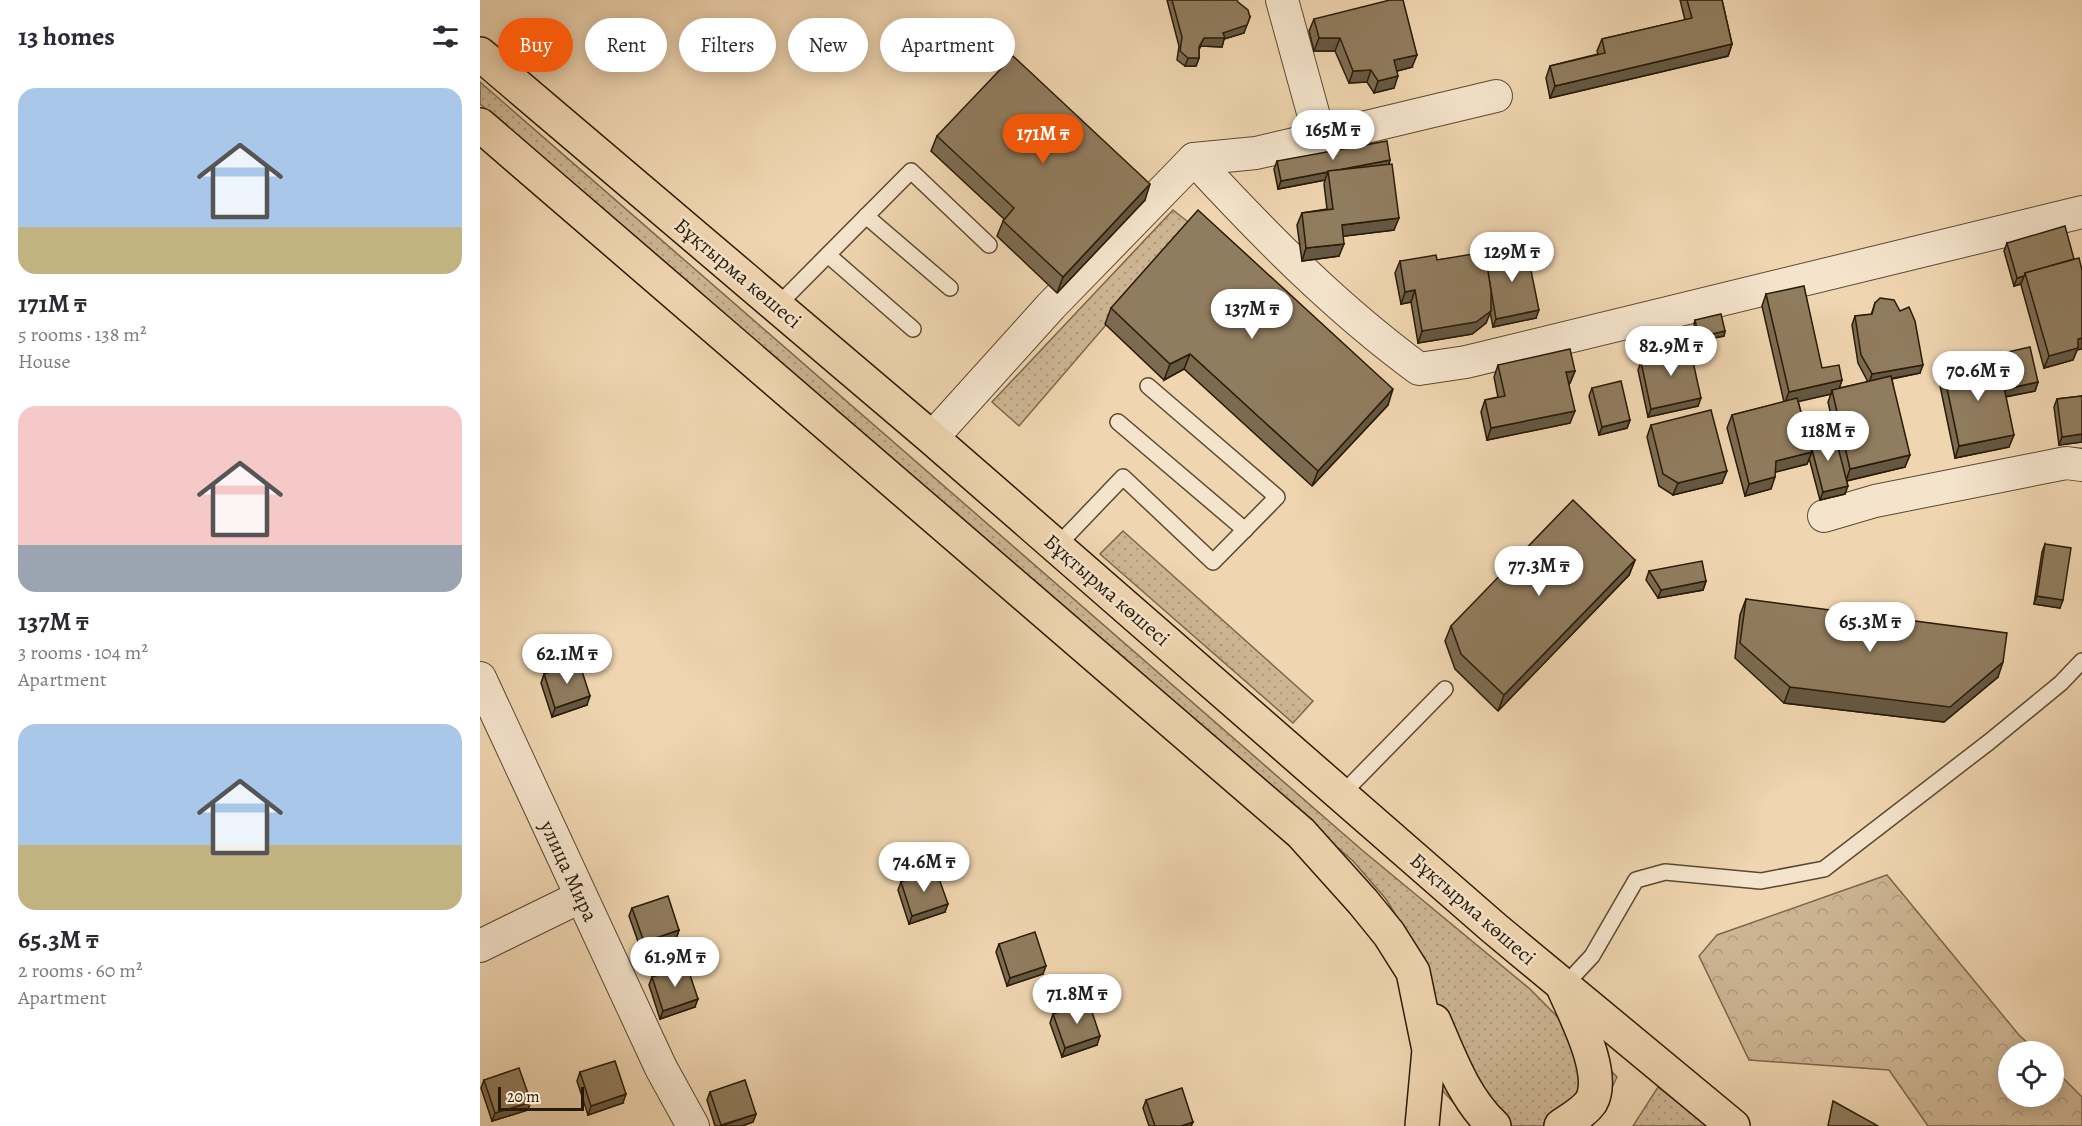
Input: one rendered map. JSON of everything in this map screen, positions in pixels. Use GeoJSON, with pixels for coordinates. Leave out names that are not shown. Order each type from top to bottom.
{"type":"FeatureCollection","features":[{"type":"Feature","properties":{"kind":"main road","name":"Бұқтырма көшесі"},"geometry":{"type":"LineString","coordinates":[[480,54],[932,438],[1563,987],[1733,1126]]}},
{"type":"Feature","properties":{"kind":"main road"},"geometry":{"type":"LineString","coordinates":[[480,125],[1301,833],[1364,902],[1389,934],[1413,972],[1459,1078],[1481,1114],[1494,1126]]}},
{"type":"Feature","properties":{"kind":"main road"},"geometry":{"type":"LineString","coordinates":[[1413,972],[1429,1050],[1422,1126]]}},
{"type":"Feature","properties":{"kind":"main road"},"geometry":{"type":"LineString","coordinates":[[1562,1126],[1591,1102],[1595,1086],[1586,1040],[1563,987]]}},
{"type":"Feature","properties":{"kind":"street"},"geometry":{"type":"LineString","coordinates":[[1281,0],[1320,138]]}},
{"type":"Feature","properties":{"kind":"street"},"geometry":{"type":"LineString","coordinates":[[932,438],[1044,314],[1194,159],[1256,153],[1496,96]]}},
{"type":"Feature","properties":{"kind":"street"},"geometry":{"type":"LineString","coordinates":[[1194,159],[1302,271],[1382,342],[1419,369],[1466,362],[2082,212]]}},
{"type":"Feature","properties":{"kind":"street"},"geometry":{"type":"LineString","coordinates":[[1824,516],[1875,501],[2066,463],[2082,465]]}},
{"type":"Feature","properties":{"kind":"street","name":"улица Мира"},"geometry":{"type":"LineString","coordinates":[[480,678],[661,1068],[693,1126]]}},
{"type":"Feature","properties":{"kind":"street"},"geometry":{"type":"LineString","coordinates":[[480,946],[580,897]]}},
{"type":"Feature","properties":{"kind":"lane"},"geometry":{"type":"LineString","coordinates":[[777,306],[911,171],[989,245]]}},
{"type":"Feature","properties":{"kind":"lane"},"geometry":{"type":"LineString","coordinates":[[866,216],[950,288]]}},
{"type":"Feature","properties":{"kind":"lane"},"geometry":{"type":"LineString","coordinates":[[828,255],[913,329]]}},
{"type":"Feature","properties":{"kind":"lane"},"geometry":{"type":"LineString","coordinates":[[1057,546],[1124,477],[1213,562],[1277,497],[1148,386]]}},
{"type":"Feature","properties":{"kind":"lane"},"geometry":{"type":"LineString","coordinates":[[1118,422],[1245,530]]}},
{"type":"Feature","properties":{"kind":"lane"},"geometry":{"type":"LineString","coordinates":[[1563,987],[1592,956],[1636,880],[1665,872],[1761,881],[1824,869],[1989,742],[2061,682],[2082,661]]}},
{"type":"Feature","properties":{"kind":"lane"},"geometry":{"type":"LineString","coordinates":[[1341,795],[1445,689]]}},
{"type":"Feature","properties":{"kind":"green space"},"geometry":{"type":"Polygon","coordinates":[[[480,82],[1362,850],[1530,989],[1617,1077],[1601,1111],[1561,1126],[1497,1126],[1466,1116],[1440,1088],[1410,938],[1386,899],[1353,861],[480,104],[480,82]]]}},
{"type":"Feature","properties":{"kind":"green space"},"geometry":{"type":"Polygon","coordinates":[[[1173,210],[1192,225],[1019,426],[992,402],[1173,210]]]}},
{"type":"Feature","properties":{"kind":"green space"},"geometry":{"type":"Polygon","coordinates":[[[1123,531],[1313,701],[1293,723],[1100,554],[1123,531]]]}},
{"type":"Feature","properties":{"kind":"green space"},"geometry":{"type":"Polygon","coordinates":[[[1887,875],[2025,1041],[1998,1041],[1998,1107],[2064,1107],[2064,1079],[2082,1097],[2082,1126],[1928,1126],[1889,1070],[1749,1060],[1699,956],[1717,935],[1887,875]]]}},
{"type":"Feature","properties":{"kind":"green space"},"geometry":{"type":"Polygon","coordinates":[[[1658,1087],[1708,1126],[1633,1126],[1658,1087]]]}},
{"type":"Feature","properties":{"kind":"building"},"geometry":{"type":"Polygon","coordinates":[[[1172,0],[1237,0],[1248,10],[1250,17],[1247,25],[1223,33],[1225,38],[1204,38],[1199,47],[1199,58],[1188,58],[1180,51],[1182,37],[1172,0]]]}},
{"type":"Feature","properties":{"kind":"building"},"geometry":{"type":"Polygon","coordinates":[[[1390,0],[1403,0],[1417,55],[1394,60],[1398,76],[1378,81],[1371,70],[1353,71],[1340,38],[1319,38],[1314,19],[1390,0]]]}},
{"type":"Feature","properties":{"kind":"building"},"geometry":{"type":"Polygon","coordinates":[[[1687,0],[1722,0],[1732,44],[1555,86],[1550,66],[1605,53],[1602,39],[1692,18],[1687,0]]]}},
{"type":"Feature","properties":{"kind":"building"},"geometry":{"type":"Polygon","coordinates":[[[1015,58],[1150,184],[1063,277],[1003,221],[1014,208],[937,136],[998,72],[1015,72],[1015,58]]]}},
{"type":"Feature","properties":{"kind":"building"},"geometry":{"type":"Polygon","coordinates":[[[1387,141],[1390,160],[1281,181],[1277,161],[1387,141]]]}},
{"type":"Feature","properties":{"kind":"building"},"geometry":{"type":"Polygon","coordinates":[[[1392,164],[1399,218],[1342,225],[1344,244],[1306,248],[1302,213],[1333,209],[1328,171],[1392,164]]]}},
{"type":"Feature","properties":{"kind":"building"},"geometry":{"type":"Polygon","coordinates":[[[1198,210],[1393,389],[1318,471],[1190,354],[1170,364],[1111,308],[1198,210]]]}},
{"type":"Feature","properties":{"kind":"building"},"geometry":{"type":"Polygon","coordinates":[[[2065,226],[2074,259],[2025,273],[2024,276],[2017,278],[2007,243],[2065,226]]]}},
{"type":"Feature","properties":{"kind":"building"},"geometry":{"type":"Polygon","coordinates":[[[1526,246],[1539,310],[1496,319],[1485,254],[1526,246]]]}},
{"type":"Feature","properties":{"kind":"building"},"geometry":{"type":"Polygon","coordinates":[[[1485,252],[1491,291],[1491,311],[1476,322],[1422,331],[1415,290],[1405,292],[1400,261],[1436,255],[1437,260],[1485,252]]]}},
{"type":"Feature","properties":{"kind":"building"},"geometry":{"type":"Polygon","coordinates":[[[2079,258],[2082,270],[2082,338],[2078,339],[2078,348],[2049,356],[2025,273],[2079,258]]]}},
{"type":"Feature","properties":{"kind":"building"},"geometry":{"type":"Polygon","coordinates":[[[1804,286],[1822,368],[1839,365],[1842,380],[1789,392],[1766,294],[1804,286]]]}},
{"type":"Feature","properties":{"kind":"building"},"geometry":{"type":"Polygon","coordinates":[[[1880,298],[1894,300],[1900,311],[1909,307],[1915,321],[1923,365],[1872,374],[1861,355],[1855,316],[1872,314],[1875,303],[1880,298]]]}},
{"type":"Feature","properties":{"kind":"building"},"geometry":{"type":"Polygon","coordinates":[[[1721,314],[1725,331],[1699,337],[1695,320],[1721,314]]]}},
{"type":"Feature","properties":{"kind":"building"},"geometry":{"type":"Polygon","coordinates":[[[1665,344],[1690,348],[1701,398],[1651,409],[1641,362],[1656,359],[1654,347],[1665,344]]]}},
{"type":"Feature","properties":{"kind":"building"},"geometry":{"type":"Polygon","coordinates":[[[2030,347],[2038,382],[2006,389],[1999,354],[2030,347]]]}},
{"type":"Feature","properties":{"kind":"building"},"geometry":{"type":"Polygon","coordinates":[[[1570,349],[1575,371],[1566,372],[1575,411],[1491,428],[1485,400],[1505,396],[1498,365],[1570,349]]]}},
{"type":"Feature","properties":{"kind":"building"},"geometry":{"type":"Polygon","coordinates":[[[1998,358],[2014,435],[1959,446],[1943,369],[1998,358]]]}},
{"type":"Feature","properties":{"kind":"building"},"geometry":{"type":"Polygon","coordinates":[[[1891,376],[1910,455],[1850,469],[1832,390],[1891,376]]]}},
{"type":"Feature","properties":{"kind":"building"},"geometry":{"type":"Polygon","coordinates":[[[1621,381],[1630,420],[1602,427],[1592,388],[1621,381]]]}},
{"type":"Feature","properties":{"kind":"building"},"geometry":{"type":"Polygon","coordinates":[[[2082,396],[2082,434],[2062,437],[2057,399],[2082,396]]]}},
{"type":"Feature","properties":{"kind":"building"},"geometry":{"type":"Polygon","coordinates":[[[1797,398],[1812,452],[1776,461],[1775,477],[1749,484],[1732,415],[1797,398]]]}},
{"type":"Feature","properties":{"kind":"building"},"geometry":{"type":"Polygon","coordinates":[[[1711,410],[1727,471],[1678,483],[1663,474],[1651,425],[1711,410]]]}},
{"type":"Feature","properties":{"kind":"building"},"geometry":{"type":"Polygon","coordinates":[[[1834,432],[1848,486],[1823,492],[1809,438],[1834,432]]]}},
{"type":"Feature","properties":{"kind":"building"},"geometry":{"type":"Polygon","coordinates":[[[1573,500],[1635,560],[1504,695],[1461,654],[1451,626],[1573,500]]]}},
{"type":"Feature","properties":{"kind":"building"},"geometry":{"type":"Polygon","coordinates":[[[2045,544],[2071,548],[2063,600],[2037,596],[2045,544]]]}},
{"type":"Feature","properties":{"kind":"building"},"geometry":{"type":"Polygon","coordinates":[[[1702,561],[1706,581],[1661,590],[1649,571],[1702,561]]]}},
{"type":"Feature","properties":{"kind":"building"},"geometry":{"type":"Polygon","coordinates":[[[1746,599],[2007,633],[2003,662],[1950,707],[1790,687],[1740,643],[1746,599]]]}},
{"type":"Feature","properties":{"kind":"building"},"geometry":{"type":"Polygon","coordinates":[[[579,662],[590,696],[555,708],[544,674],[579,662]]]}},
{"type":"Feature","properties":{"kind":"building"},"geometry":{"type":"Polygon","coordinates":[[[936,870],[948,904],[912,916],[901,882],[936,870]]]}},
{"type":"Feature","properties":{"kind":"building"},"geometry":{"type":"Polygon","coordinates":[[[668,896],[679,930],[644,942],[632,908],[668,896]]]}},
{"type":"Feature","properties":{"kind":"building"},"geometry":{"type":"Polygon","coordinates":[[[1035,932],[1046,966],[1010,978],[999,944],[1035,932]]]}},
{"type":"Feature","properties":{"kind":"building"},"geometry":{"type":"Polygon","coordinates":[[[687,966],[698,999],[663,1011],[652,977],[687,966]]]}},
{"type":"Feature","properties":{"kind":"building"},"geometry":{"type":"Polygon","coordinates":[[[1089,1003],[1100,1036],[1065,1048],[1053,1014],[1089,1003]]]}},
{"type":"Feature","properties":{"kind":"building"},"geometry":{"type":"Polygon","coordinates":[[[615,1061],[626,1094],[591,1106],[580,1072],[615,1061]]]}},
{"type":"Feature","properties":{"kind":"building"},"geometry":{"type":"Polygon","coordinates":[[[519,1068],[531,1102],[495,1113],[484,1080],[519,1068]]]}},
{"type":"Feature","properties":{"kind":"building"},"geometry":{"type":"Polygon","coordinates":[[[745,1080],[756,1114],[721,1125],[710,1092],[745,1080]]]}},
{"type":"Feature","properties":{"kind":"building"},"geometry":{"type":"Polygon","coordinates":[[[1182,1088],[1193,1122],[1181,1126],[1155,1126],[1146,1100],[1182,1088]]]}},
{"type":"Feature","properties":{"kind":"building"},"geometry":{"type":"Polygon","coordinates":[[[1833,1101],[1878,1126],[1828,1126],[1833,1101]]]}}]}
